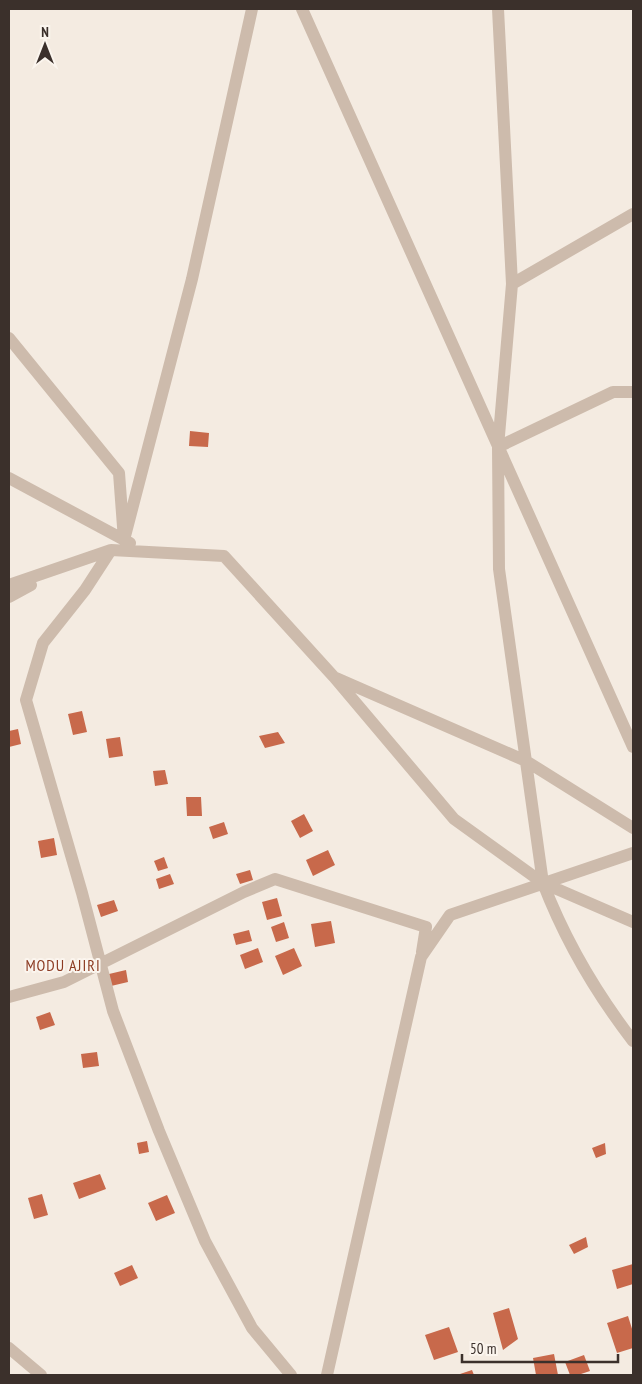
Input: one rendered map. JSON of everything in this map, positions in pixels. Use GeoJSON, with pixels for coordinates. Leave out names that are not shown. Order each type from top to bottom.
{"type":"FeatureCollection","features":[{"type":"Feature","properties":{"kind":"street"},"geometry":{"type":"LineString","coordinates":[[124,540],[192,279],[252,9]]}},
{"type":"Feature","properties":{"kind":"street"},"geometry":{"type":"LineString","coordinates":[[302,9],[633,747]]}},
{"type":"Feature","properties":{"kind":"street"},"geometry":{"type":"LineString","coordinates":[[498,9],[512,284],[498,447],[498,569],[544,883],[558,921],[608,1008],[633,1041]]}},
{"type":"Feature","properties":{"kind":"street"},"geometry":{"type":"LineString","coordinates":[[512,284],[633,214]]}},
{"type":"Feature","properties":{"kind":"street"},"geometry":{"type":"LineString","coordinates":[[9,338],[119,473],[124,540]]}},
{"type":"Feature","properties":{"kind":"street"},"geometry":{"type":"LineString","coordinates":[[498,447],[613,392],[633,392]]}},
{"type":"Feature","properties":{"kind":"street"},"geometry":{"type":"LineString","coordinates":[[9,478],[147,552]]}},
{"type":"Feature","properties":{"kind":"street"},"geometry":{"type":"LineString","coordinates":[[111,550],[85,590],[43,643],[26,700],[113,1011],[159,1131],[205,1241],[252,1328],[290,1375]]}},
{"type":"Feature","properties":{"kind":"street"},"geometry":{"type":"LineString","coordinates":[[9,585],[111,550],[224,556],[334,677],[454,819],[544,883],[633,922]]}},
{"type":"Feature","properties":{"kind":"street"},"geometry":{"type":"LineString","coordinates":[[9,597],[67,566]]}},
{"type":"Feature","properties":{"kind":"street"},"geometry":{"type":"LineString","coordinates":[[334,677],[526,762],[633,828]]}},
{"type":"Feature","properties":{"kind":"street"},"geometry":{"type":"LineString","coordinates":[[421,957],[450,915],[633,853]]}},
{"type":"Feature","properties":{"kind":"street"},"geometry":{"type":"LineString","coordinates":[[9,997],[64,982],[275,879],[426,927],[421,957],[327,1375]]}},
{"type":"Feature","properties":{"kind":"street"},"geometry":{"type":"LineString","coordinates":[[9,1348],[41,1375]]}},
{"type":"Feature","properties":{"kind":"building"},"geometry":{"type":"Polygon","coordinates":[[[190,431],[209,433],[208,447],[189,446],[190,431]]]}},
{"type":"Feature","properties":{"kind":"building"},"geometry":{"type":"Polygon","coordinates":[[[82,711],[87,732],[73,735],[68,714],[82,711]]]}},
{"type":"Feature","properties":{"kind":"building"},"geometry":{"type":"Polygon","coordinates":[[[18,729],[21,744],[9,747],[9,731],[18,729]]]}},
{"type":"Feature","properties":{"kind":"building"},"geometry":{"type":"Polygon","coordinates":[[[278,732],[285,743],[265,748],[259,736],[278,732]]]}},
{"type":"Feature","properties":{"kind":"building"},"geometry":{"type":"Polygon","coordinates":[[[120,737],[123,756],[109,758],[106,739],[120,737]]]}},
{"type":"Feature","properties":{"kind":"building"},"geometry":{"type":"Polygon","coordinates":[[[165,770],[168,784],[155,786],[153,771],[165,770]]]}},
{"type":"Feature","properties":{"kind":"building"},"geometry":{"type":"Polygon","coordinates":[[[186,797],[201,797],[202,816],[187,816],[186,797]]]}},
{"type":"Feature","properties":{"kind":"building"},"geometry":{"type":"Polygon","coordinates":[[[304,814],[313,831],[300,838],[291,821],[304,814]]]}},
{"type":"Feature","properties":{"kind":"building"},"geometry":{"type":"Polygon","coordinates":[[[224,822],[228,834],[213,839],[209,827],[224,822]]]}},
{"type":"Feature","properties":{"kind":"building"},"geometry":{"type":"Polygon","coordinates":[[[54,838],[57,855],[41,858],[38,841],[54,838]]]}},
{"type":"Feature","properties":{"kind":"building"},"geometry":{"type":"Polygon","coordinates":[[[328,850],[335,865],[313,876],[306,860],[328,850]]]}},
{"type":"Feature","properties":{"kind":"building"},"geometry":{"type":"Polygon","coordinates":[[[164,857],[168,868],[158,871],[154,861],[164,857]]]}},
{"type":"Feature","properties":{"kind":"building"},"geometry":{"type":"Polygon","coordinates":[[[250,870],[253,880],[240,884],[236,874],[250,870]]]}},
{"type":"Feature","properties":{"kind":"building"},"geometry":{"type":"Polygon","coordinates":[[[170,874],[174,884],[159,889],[156,879],[170,874]]]}},
{"type":"Feature","properties":{"kind":"building"},"geometry":{"type":"Polygon","coordinates":[[[277,898],[282,916],[267,920],[262,902],[277,898]]]}},
{"type":"Feature","properties":{"kind":"building"},"geometry":{"type":"Polygon","coordinates":[[[114,900],[118,911],[101,917],[97,905],[114,900]]]}},
{"type":"Feature","properties":{"kind":"building"},"geometry":{"type":"Polygon","coordinates":[[[331,921],[335,943],[315,947],[311,924],[331,921]]]}},
{"type":"Feature","properties":{"kind":"building"},"geometry":{"type":"Polygon","coordinates":[[[284,922],[289,938],[276,942],[271,927],[284,922]]]}},
{"type":"Feature","properties":{"kind":"building"},"geometry":{"type":"Polygon","coordinates":[[[249,930],[252,941],[236,945],[233,934],[249,930]]]}},
{"type":"Feature","properties":{"kind":"building"},"geometry":{"type":"Polygon","coordinates":[[[258,948],[263,962],[245,969],[240,955],[258,948]]]}},
{"type":"Feature","properties":{"kind":"building"},"geometry":{"type":"Polygon","coordinates":[[[294,948],[302,966],[283,975],[275,956],[294,948]]]}},
{"type":"Feature","properties":{"kind":"building"},"geometry":{"type":"Polygon","coordinates":[[[126,970],[128,982],[111,986],[109,974],[126,970]]]}},
{"type":"Feature","properties":{"kind":"building"},"geometry":{"type":"Polygon","coordinates":[[[50,1012],[55,1025],[40,1030],[36,1017],[50,1012]]]}},
{"type":"Feature","properties":{"kind":"building"},"geometry":{"type":"Polygon","coordinates":[[[97,1052],[99,1066],[83,1068],[81,1054],[97,1052]]]}},
{"type":"Feature","properties":{"kind":"building"},"geometry":{"type":"Polygon","coordinates":[[[147,1141],[149,1152],[139,1154],[137,1143],[147,1141]]]}},
{"type":"Feature","properties":{"kind":"building"},"geometry":{"type":"Polygon","coordinates":[[[605,1143],[606,1154],[596,1158],[592,1148],[605,1143]]]}},
{"type":"Feature","properties":{"kind":"building"},"geometry":{"type":"Polygon","coordinates":[[[100,1174],[106,1189],[79,1199],[73,1183],[100,1174]]]}},
{"type":"Feature","properties":{"kind":"building"},"geometry":{"type":"Polygon","coordinates":[[[42,1194],[48,1215],[34,1219],[28,1198],[42,1194]]]}},
{"type":"Feature","properties":{"kind":"building"},"geometry":{"type":"Polygon","coordinates":[[[167,1195],[175,1213],[156,1221],[148,1203],[167,1195]]]}},
{"type":"Feature","properties":{"kind":"building"},"geometry":{"type":"Polygon","coordinates":[[[586,1237],[588,1247],[574,1254],[569,1245],[586,1237]]]}},
{"type":"Feature","properties":{"kind":"building"},"geometry":{"type":"Polygon","coordinates":[[[633,1264],[633,1284],[617,1289],[612,1270],[633,1264]]]}},
{"type":"Feature","properties":{"kind":"building"},"geometry":{"type":"Polygon","coordinates":[[[132,1265],[138,1278],[120,1286],[114,1273],[132,1265]]]}},
{"type":"Feature","properties":{"kind":"building"},"geometry":{"type":"Polygon","coordinates":[[[509,1308],[518,1339],[503,1350],[493,1313],[509,1308]]]}},
{"type":"Feature","properties":{"kind":"building"},"geometry":{"type":"Polygon","coordinates":[[[628,1316],[633,1332],[633,1348],[617,1353],[607,1323],[628,1316]]]}},
{"type":"Feature","properties":{"kind":"building"},"geometry":{"type":"Polygon","coordinates":[[[449,1327],[458,1352],[434,1360],[425,1335],[449,1327]]]}},
{"type":"Feature","properties":{"kind":"building"},"geometry":{"type":"Polygon","coordinates":[[[554,1354],[558,1375],[536,1375],[533,1358],[554,1354]]]}},
{"type":"Feature","properties":{"kind":"building"},"geometry":{"type":"Polygon","coordinates":[[[584,1355],[590,1371],[578,1375],[570,1375],[565,1362],[584,1355]]]}},
{"type":"Feature","properties":{"kind":"building"},"geometry":{"type":"Polygon","coordinates":[[[472,1370],[474,1375],[457,1375],[472,1370]]]}},
{"type":"Feature","properties":{"kind":"district","name":"MODU AJIRI"},"geometry":{"type":"Point","coordinates":[63,965]}}]}
